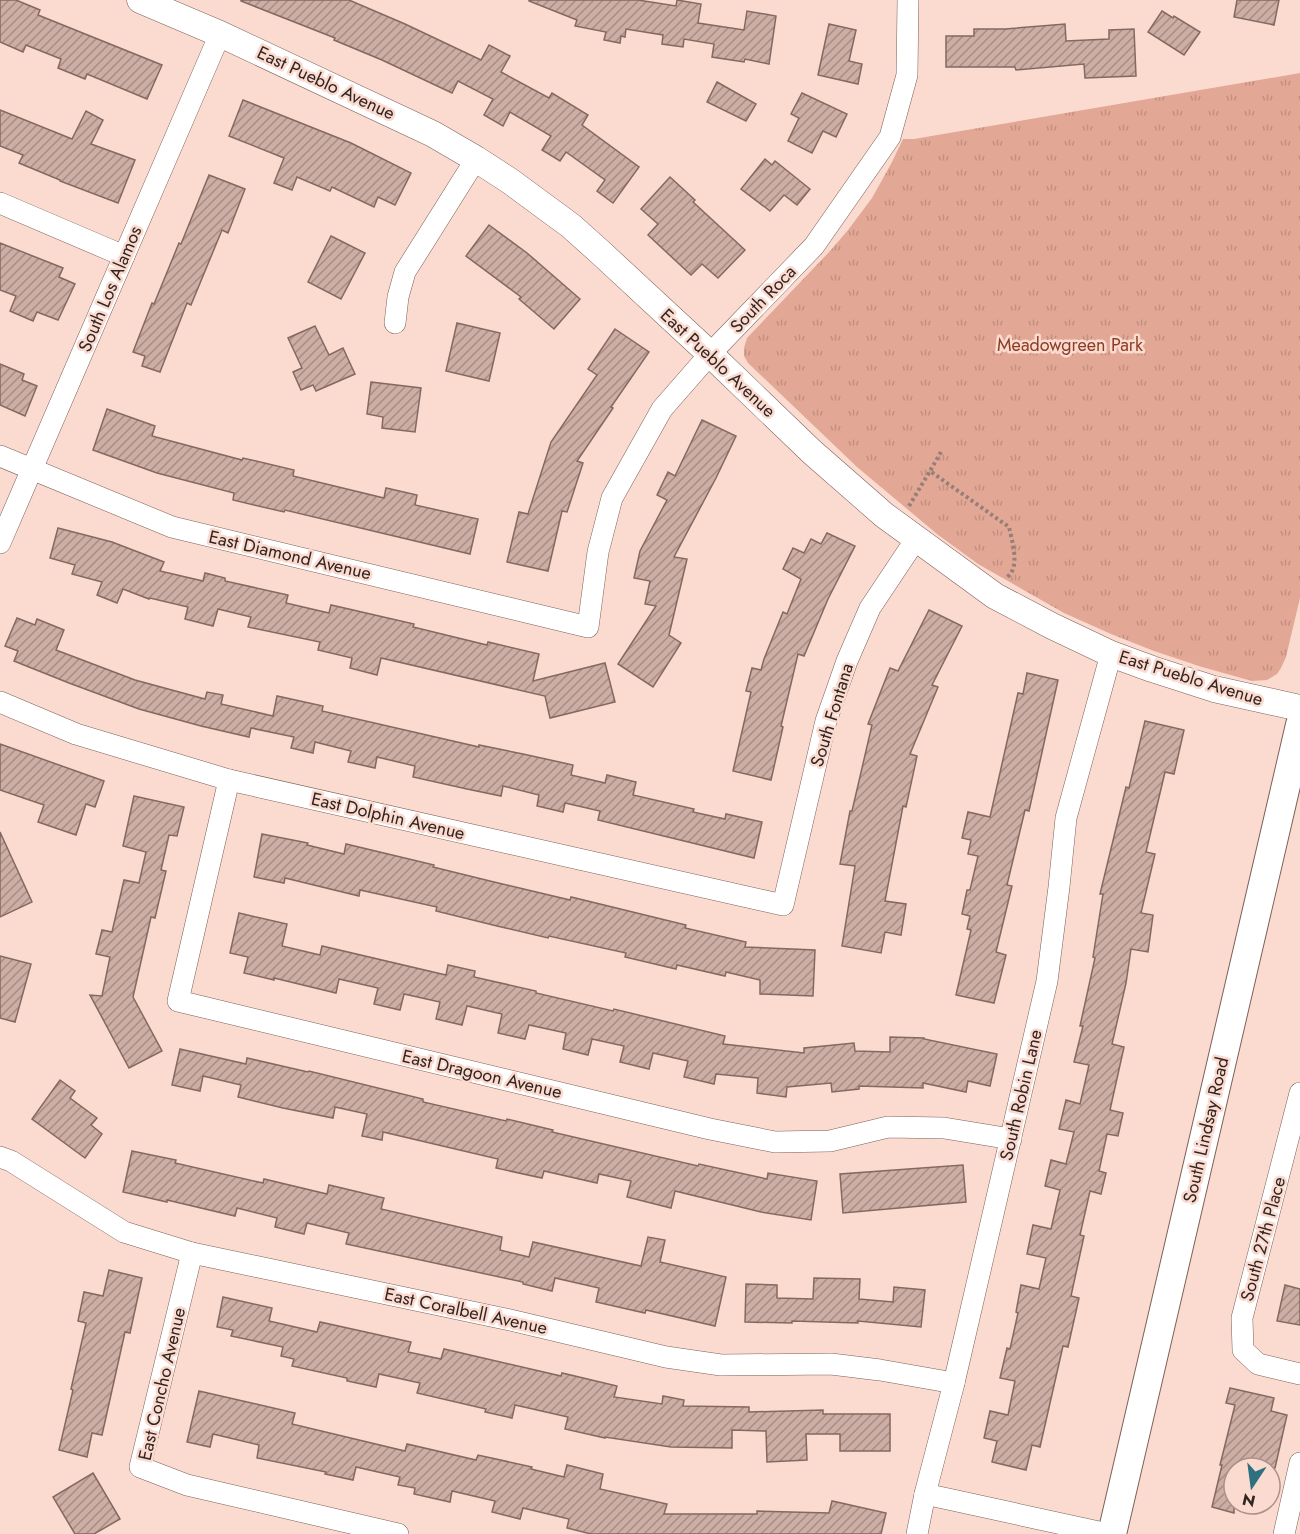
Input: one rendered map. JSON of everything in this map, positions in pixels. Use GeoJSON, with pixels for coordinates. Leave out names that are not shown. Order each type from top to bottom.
{"type":"FeatureCollection","features":[{"type":"Feature","properties":{"kind":"main road","name":"South Lindsay Road"},"geometry":{"type":"LineString","coordinates":[[1110,1534],[1300,725]]}},
{"type":"Feature","properties":{"kind":"street","name":"East Pueblo Avenue"},"geometry":{"type":"LineString","coordinates":[[141,0],[220,34],[433,134],[510,181],[571,226],[600,252],[812,452],[907,532],[995,596],[1111,654],[1214,688],[1300,708]]}},
{"type":"Feature","properties":{"kind":"street","name":"South Roca"},"geometry":{"type":"LineString","coordinates":[[588,627],[598,552],[612,498],[662,409],[710,354],[813,246],[890,137],[907,75],[908,0]]}},
{"type":"Feature","properties":{"kind":"street","name":"South Los Alamos"},"geometry":{"type":"LineString","coordinates":[[0,543],[220,34]]}},
{"type":"Feature","properties":{"kind":"street"},"geometry":{"type":"LineString","coordinates":[[395,322],[398,297],[405,272],[476,159]]}},
{"type":"Feature","properties":{"kind":"street"},"geometry":{"type":"LineString","coordinates":[[0,203],[124,256]]}},
{"type":"Feature","properties":{"kind":"street","name":"East Diamond Avenue"},"geometry":{"type":"LineString","coordinates":[[0,456],[172,527],[588,627]]}},
{"type":"Feature","properties":{"kind":"street","name":"South Fontana"},"geometry":{"type":"LineString","coordinates":[[783,905],[826,721],[870,608],[907,532]]}},
{"type":"Feature","properties":{"kind":"street","name":"South Robin Lane"},"geometry":{"type":"LineString","coordinates":[[917,1534],[1047,981],[1066,818],[1111,654]]}},
{"type":"Feature","properties":{"kind":"street","name":"East Dolphin Avenue"},"geometry":{"type":"LineString","coordinates":[[0,702],[76,734],[229,780],[783,905]]}},
{"type":"Feature","properties":{"kind":"street","name":"East Dragoon Avenue"},"geometry":{"type":"LineString","coordinates":[[229,780],[178,1001],[710,1129],[775,1142],[830,1141],[888,1127],[944,1128],[1011,1139]]}},
{"type":"Feature","properties":{"kind":"street","name":"South 27th Place"},"geometry":{"type":"LineString","coordinates":[[1300,1093],[1295,1139],[1242,1318],[1242,1350],[1258,1364],[1300,1374]]}},
{"type":"Feature","properties":{"kind":"street","name":"East Coralbell Avenue"},"geometry":{"type":"LineString","coordinates":[[0,1157],[124,1232],[192,1253],[510,1320],[666,1357],[722,1365],[831,1364],[954,1383]]}},
{"type":"Feature","properties":{"kind":"street","name":"East Concho Avenue"},"geometry":{"type":"LineString","coordinates":[[192,1253],[140,1467],[187,1485],[398,1534]]}},
{"type":"Feature","properties":{"kind":"street"},"geometry":{"type":"LineString","coordinates":[[1284,1534],[1300,1463]]}},
{"type":"Feature","properties":{"kind":"street"},"geometry":{"type":"LineString","coordinates":[[925,1494],[1110,1534]]}},
{"type":"Feature","properties":{"kind":"path"},"geometry":{"type":"LineString","coordinates":[[907,532],[930,471],[941,452]]}},
{"type":"Feature","properties":{"kind":"path"},"geometry":{"type":"LineString","coordinates":[[930,471],[1009,527],[1014,556],[1013,569],[995,596]]}},
{"type":"Feature","properties":{"kind":"green space","name":"Meadowgreen Park"},"geometry":{"type":"Polygon","coordinates":[[[1300,73],[1300,598],[1286,657],[1277,674],[1267,680],[1252,681],[1202,667],[1111,634],[1064,613],[978,564],[937,534],[857,467],[748,363],[744,356],[747,338],[830,251],[872,198],[903,139],[914,139],[1300,73]]]}},
{"type":"Feature","properties":{"kind":"building"},"geometry":{"type":"Polygon","coordinates":[[[0,0],[16,0],[40,10],[38,15],[162,65],[147,99],[87,74],[85,79],[58,68],[61,59],[26,45],[23,52],[0,42],[0,0]]]}},
{"type":"Feature","properties":{"kind":"building"},"geometry":{"type":"Polygon","coordinates":[[[241,0],[349,0],[481,60],[489,45],[510,56],[501,72],[549,98],[552,93],[588,115],[582,125],[639,167],[613,203],[597,191],[605,180],[566,152],[560,161],[542,150],[551,136],[510,112],[503,126],[484,115],[493,99],[458,81],[452,93],[334,40],[335,38],[241,0]]]}},
{"type":"Feature","properties":{"kind":"building"},"geometry":{"type":"Polygon","coordinates":[[[529,0],[638,0],[676,6],[677,0],[701,4],[698,23],[744,30],[747,11],[776,16],[769,64],[745,59],[744,62],[712,57],[714,44],[684,39],[683,47],[662,44],[663,35],[626,29],[625,37],[621,36],[620,43],[604,40],[606,32],[575,26],[577,20],[529,0]]]}},
{"type":"Feature","properties":{"kind":"building"},"geometry":{"type":"Polygon","coordinates":[[[1237,0],[1279,0],[1274,25],[1234,17],[1237,0]]]}},
{"type":"Feature","properties":{"kind":"building"},"geometry":{"type":"Polygon","coordinates":[[[1162,11],[1200,32],[1184,55],[1148,32],[1162,11]]]}},
{"type":"Feature","properties":{"kind":"building"},"geometry":{"type":"Polygon","coordinates":[[[829,24],[856,30],[849,61],[862,64],[858,84],[818,75],[829,24]]]}},
{"type":"Feature","properties":{"kind":"building"},"geometry":{"type":"Polygon","coordinates":[[[1065,24],[1066,41],[1109,39],[1109,30],[1134,29],[1136,76],[1085,78],[1084,64],[1016,70],[1015,67],[946,67],[946,36],[974,36],[974,29],[1065,24]]]}},
{"type":"Feature","properties":{"kind":"building"},"geometry":{"type":"Polygon","coordinates":[[[717,82],[756,104],[746,121],[707,102],[717,82]]]}},
{"type":"Feature","properties":{"kind":"building"},"geometry":{"type":"Polygon","coordinates":[[[802,93],[847,114],[836,137],[823,131],[812,153],[788,141],[799,118],[791,114],[802,93]]]}},
{"type":"Feature","properties":{"kind":"building"},"geometry":{"type":"Polygon","coordinates":[[[243,100],[351,143],[411,173],[395,205],[378,197],[374,207],[332,187],[330,191],[297,177],[292,190],[274,183],[284,158],[229,136],[243,100]]]}},
{"type":"Feature","properties":{"kind":"building"},"geometry":{"type":"Polygon","coordinates":[[[0,110],[72,139],[86,111],[103,120],[91,144],[135,160],[118,203],[19,163],[23,155],[0,146],[0,110]]]}},
{"type":"Feature","properties":{"kind":"building"},"geometry":{"type":"Polygon","coordinates":[[[765,159],[772,165],[775,161],[810,189],[797,205],[784,195],[770,211],[741,189],[765,159]]]}},
{"type":"Feature","properties":{"kind":"building"},"geometry":{"type":"Polygon","coordinates":[[[209,175],[245,189],[228,233],[222,230],[191,305],[187,303],[160,372],[142,366],[145,356],[133,352],[152,303],[154,304],[179,243],[181,244],[209,175]]]}},
{"type":"Feature","properties":{"kind":"building"},"geometry":{"type":"Polygon","coordinates":[[[670,177],[695,200],[693,202],[745,250],[718,278],[702,264],[691,275],[648,235],[658,224],[641,209],[670,177]]]}},
{"type":"Feature","properties":{"kind":"building"},"geometry":{"type":"Polygon","coordinates":[[[489,225],[527,253],[580,299],[554,329],[519,299],[521,297],[466,256],[489,225]]]}},
{"type":"Feature","properties":{"kind":"building"},"geometry":{"type":"Polygon","coordinates":[[[331,236],[365,253],[341,299],[308,282],[331,236]]]}},
{"type":"Feature","properties":{"kind":"building"},"geometry":{"type":"Polygon","coordinates":[[[0,243],[63,268],[59,277],[75,284],[58,320],[37,312],[33,321],[10,311],[16,296],[0,290],[0,243]]]}},
{"type":"Feature","properties":{"kind":"building"},"geometry":{"type":"Polygon","coordinates":[[[457,323],[500,333],[489,381],[446,371],[457,323]]]}},
{"type":"Feature","properties":{"kind":"building"},"geometry":{"type":"Polygon","coordinates":[[[315,326],[329,355],[343,348],[355,374],[316,391],[313,385],[301,390],[293,372],[302,368],[288,338],[315,326]]]}},
{"type":"Feature","properties":{"kind":"building"},"geometry":{"type":"Polygon","coordinates":[[[615,329],[649,352],[577,461],[583,463],[567,512],[562,511],[548,571],[507,562],[519,512],[528,514],[551,442],[597,375],[588,369],[615,329]]]}},
{"type":"Feature","properties":{"kind":"building"},"geometry":{"type":"Polygon","coordinates":[[[0,364],[24,374],[22,380],[37,386],[25,416],[0,405],[0,364]]]}},
{"type":"Feature","properties":{"kind":"building"},"geometry":{"type":"Polygon","coordinates":[[[371,382],[421,388],[415,432],[382,428],[383,417],[367,414],[371,382]]]}},
{"type":"Feature","properties":{"kind":"building"},"geometry":{"type":"Polygon","coordinates":[[[107,409],[155,426],[152,436],[242,460],[243,458],[294,470],[293,476],[384,498],[386,488],[417,495],[415,505],[478,519],[470,554],[285,510],[284,512],[233,500],[234,493],[157,473],[93,450],[107,409]]]}},
{"type":"Feature","properties":{"kind":"building"},"geometry":{"type":"Polygon","coordinates":[[[702,420],[736,436],[674,557],[687,559],[669,635],[681,643],[653,687],[618,664],[656,606],[645,604],[650,581],[634,578],[640,551],[667,500],[657,495],[668,472],[675,476],[702,420]]]}},
{"type":"Feature","properties":{"kind":"building"},"geometry":{"type":"Polygon","coordinates":[[[58,528],[112,542],[164,562],[160,571],[203,581],[205,573],[225,578],[225,581],[288,595],[286,603],[329,613],[331,605],[414,624],[413,627],[487,645],[488,642],[539,654],[533,681],[605,663],[615,702],[550,718],[545,696],[381,658],[377,675],[350,668],[352,658],[318,650],[320,642],[248,627],[251,617],[218,609],[213,626],[185,619],[188,607],[149,599],[123,589],[117,603],[97,595],[102,582],[72,574],[75,565],[50,558],[58,528]]]}},
{"type":"Feature","properties":{"kind":"building"},"geometry":{"type":"Polygon","coordinates":[[[827,533],[855,546],[828,599],[804,656],[798,654],[771,780],[733,771],[751,692],[746,691],[752,668],[761,670],[783,612],[787,614],[801,579],[783,569],[793,548],[804,553],[811,539],[821,544],[827,533]]]}},
{"type":"Feature","properties":{"kind":"building"},"geometry":{"type":"Polygon","coordinates":[[[929,610],[962,626],[932,685],[938,687],[910,754],[917,756],[906,807],[903,806],[885,901],[906,904],[901,935],[885,932],[881,953],[842,946],[855,866],[840,864],[850,811],[852,811],[872,725],[868,724],[890,668],[898,671],[929,610]]]}},
{"type":"Feature","properties":{"kind":"building"},"geometry":{"type":"Polygon","coordinates":[[[17,618],[35,625],[37,619],[64,630],[56,650],[135,680],[205,699],[207,692],[223,695],[221,704],[273,716],[277,696],[323,706],[322,711],[479,747],[479,745],[573,765],[571,775],[605,783],[607,775],[636,782],[633,795],[694,809],[693,812],[725,819],[726,814],[762,822],[754,858],[598,820],[600,811],[565,803],[563,812],[537,806],[539,795],[503,786],[501,796],[467,789],[413,777],[415,766],[377,757],[375,768],[348,762],[351,751],[315,742],[313,753],[291,748],[294,737],[251,728],[249,737],[139,709],[14,661],[18,651],[5,646],[17,618]]]}},
{"type":"Feature","properties":{"kind":"building"},"geometry":{"type":"Polygon","coordinates":[[[1027,673],[1058,680],[1029,811],[1025,810],[1007,885],[1012,886],[996,952],[1006,955],[994,1003],[956,995],[971,930],[967,929],[970,916],[962,914],[978,856],[968,854],[971,840],[962,838],[968,812],[990,817],[1018,693],[1023,694],[1027,673]]]}},
{"type":"Feature","properties":{"kind":"building"},"geometry":{"type":"Polygon","coordinates":[[[1145,721],[1184,730],[1174,774],[1165,772],[1146,852],[1155,854],[1141,913],[1153,915],[1148,952],[1131,949],[1112,1044],[1124,1047],[1110,1110],[1123,1113],[1118,1136],[1107,1134],[1099,1171],[1106,1173],[1101,1194],[1090,1191],[1080,1235],[1084,1236],[1071,1296],[1079,1298],[1068,1347],[1063,1346],[1040,1447],[1032,1445],[1026,1470],[992,1462],[997,1441],[984,1438],[990,1411],[1008,1415],[1015,1381],[1000,1378],[1007,1348],[1010,1349],[1021,1285],[1039,1289],[1046,1258],[1027,1254],[1033,1225],[1051,1229],[1060,1190],[1045,1186],[1051,1160],[1066,1164],[1074,1132],[1059,1129],[1066,1100],[1080,1104],[1089,1065],[1074,1062],[1095,958],[1093,957],[1103,894],[1100,894],[1145,721]]]}},
{"type":"Feature","properties":{"kind":"building"},"geometry":{"type":"Polygon","coordinates":[[[0,744],[104,781],[95,807],[86,804],[76,835],[38,822],[44,805],[0,790],[0,744]]]}},
{"type":"Feature","properties":{"kind":"building"},"geometry":{"type":"Polygon","coordinates":[[[134,796],[184,807],[177,836],[169,835],[161,870],[166,871],[155,918],[151,917],[133,997],[162,1051],[129,1068],[90,995],[102,996],[110,957],[96,954],[102,930],[112,932],[124,880],[139,883],[146,852],[123,846],[134,796]]]}},
{"type":"Feature","properties":{"kind":"building"},"geometry":{"type":"Polygon","coordinates":[[[0,832],[32,902],[0,917],[0,832]]]}},
{"type":"Feature","properties":{"kind":"building"},"geometry":{"type":"Polygon","coordinates":[[[262,834],[308,843],[307,845],[344,854],[346,844],[494,882],[570,900],[571,897],[686,925],[685,928],[746,942],[745,947],[815,950],[813,996],[760,994],[760,980],[726,972],[725,976],[677,965],[676,969],[625,957],[626,953],[497,926],[436,911],[437,907],[360,890],[359,896],[285,878],[284,883],[254,877],[262,834]]]}},
{"type":"Feature","properties":{"kind":"building"},"geometry":{"type":"Polygon","coordinates":[[[239,913],[287,924],[282,946],[320,955],[322,946],[446,975],[448,965],[475,971],[474,977],[725,1036],[723,1044],[804,1053],[804,1048],[854,1043],[855,1051],[890,1052],[890,1037],[924,1038],[997,1054],[990,1086],[968,1081],[966,1092],[923,1083],[923,1088],[859,1086],[859,1089],[832,1092],[831,1083],[787,1087],[786,1097],[757,1093],[758,1078],[716,1074],[714,1084],[684,1077],[688,1061],[653,1053],[649,1069],[620,1062],[624,1046],[592,1039],[588,1055],[563,1049],[566,1033],[529,1025],[525,1039],[498,1033],[502,1014],[467,1006],[462,1025],[436,1019],[440,1002],[404,994],[400,1010],[374,1004],[378,988],[339,979],[336,993],[244,973],[248,957],[230,953],[239,913]]]}},
{"type":"Feature","properties":{"kind":"building"},"geometry":{"type":"Polygon","coordinates":[[[0,956],[31,964],[15,1022],[0,1018],[0,956]]]}},
{"type":"Feature","properties":{"kind":"building"},"geometry":{"type":"Polygon","coordinates":[[[180,1049],[246,1064],[247,1058],[309,1071],[423,1099],[423,1102],[506,1121],[507,1119],[553,1130],[552,1132],[698,1166],[699,1164],[767,1179],[768,1173],[817,1181],[811,1220],[761,1212],[675,1191],[671,1208],[627,1197],[631,1181],[599,1174],[597,1183],[544,1171],[542,1178],[496,1168],[498,1159],[383,1132],[382,1140],[362,1136],[367,1114],[335,1107],[333,1118],[283,1108],[238,1097],[241,1085],[203,1076],[200,1091],[172,1085],[180,1049]]]}},
{"type":"Feature","properties":{"kind":"building"},"geometry":{"type":"Polygon","coordinates":[[[60,1080],[75,1091],[70,1098],[97,1118],[91,1125],[102,1134],[85,1158],[32,1119],[60,1080]]]}},
{"type":"Feature","properties":{"kind":"building"},"geometry":{"type":"Polygon","coordinates":[[[132,1151],[263,1183],[264,1179],[327,1194],[329,1185],[384,1198],[381,1209],[502,1237],[500,1250],[529,1257],[533,1242],[641,1266],[648,1237],[665,1240],[660,1262],[726,1277],[715,1326],[646,1310],[645,1313],[596,1302],[599,1288],[555,1278],[552,1291],[523,1284],[523,1282],[346,1244],[349,1233],[307,1223],[304,1234],[275,1227],[277,1218],[237,1208],[235,1216],[123,1192],[132,1151]]]}},
{"type":"Feature","properties":{"kind":"building"},"geometry":{"type":"Polygon","coordinates":[[[963,1165],[966,1202],[843,1213],[840,1174],[963,1165]]]}},
{"type":"Feature","properties":{"kind":"building"},"geometry":{"type":"Polygon","coordinates":[[[109,1270],[142,1278],[130,1333],[125,1332],[102,1435],[92,1433],[87,1457],[59,1450],[86,1323],[78,1321],[84,1292],[103,1296],[109,1270]]]}},
{"type":"Feature","properties":{"kind":"building"},"geometry":{"type":"Polygon","coordinates":[[[814,1278],[860,1279],[859,1299],[893,1302],[894,1287],[925,1290],[921,1327],[858,1321],[858,1323],[745,1322],[746,1284],[777,1285],[777,1298],[813,1299],[814,1278]]]}},
{"type":"Feature","properties":{"kind":"building"},"geometry":{"type":"Polygon","coordinates":[[[1285,1285],[1300,1289],[1300,1325],[1277,1321],[1285,1285]]]}},
{"type":"Feature","properties":{"kind":"building"},"geometry":{"type":"Polygon","coordinates":[[[223,1297],[272,1308],[269,1321],[317,1332],[320,1322],[411,1342],[408,1352],[441,1359],[444,1349],[561,1376],[562,1373],[617,1386],[614,1397],[662,1404],[663,1396],[684,1400],[683,1406],[749,1407],[749,1412],[823,1410],[823,1414],[890,1414],[890,1451],[840,1451],[840,1434],[806,1434],[807,1460],[767,1462],[766,1431],[732,1430],[732,1448],[671,1447],[605,1438],[565,1429],[568,1417],[515,1405],[512,1418],[485,1412],[486,1409],[417,1393],[420,1383],[379,1374],[376,1387],[347,1381],[347,1378],[292,1366],[294,1359],[281,1356],[283,1347],[231,1336],[233,1330],[217,1327],[223,1297]]]}},
{"type":"Feature","properties":{"kind":"building"},"geometry":{"type":"Polygon","coordinates":[[[1230,1388],[1274,1398],[1271,1411],[1287,1415],[1278,1456],[1222,1456],[1235,1405],[1226,1403],[1230,1388]]]}},
{"type":"Feature","properties":{"kind":"building"},"geometry":{"type":"Polygon","coordinates":[[[199,1391],[295,1413],[292,1424],[405,1451],[407,1444],[476,1460],[478,1455],[564,1477],[567,1465],[603,1474],[600,1489],[667,1504],[664,1514],[757,1514],[757,1511],[829,1513],[832,1501],[886,1513],[881,1534],[591,1534],[567,1528],[569,1519],[523,1508],[520,1519],[492,1512],[495,1501],[452,1491],[450,1502],[414,1494],[415,1488],[398,1485],[400,1477],[356,1467],[353,1480],[257,1458],[259,1445],[213,1434],[210,1447],[187,1442],[199,1391]]]}},
{"type":"Feature","properties":{"kind":"building"},"geometry":{"type":"Polygon","coordinates":[[[1222,1465],[1222,1510],[1212,1507],[1222,1465]]]}},
{"type":"Feature","properties":{"kind":"building"},"geometry":{"type":"Polygon","coordinates":[[[93,1473],[120,1519],[94,1534],[75,1534],[53,1497],[93,1473]]]}}]}
